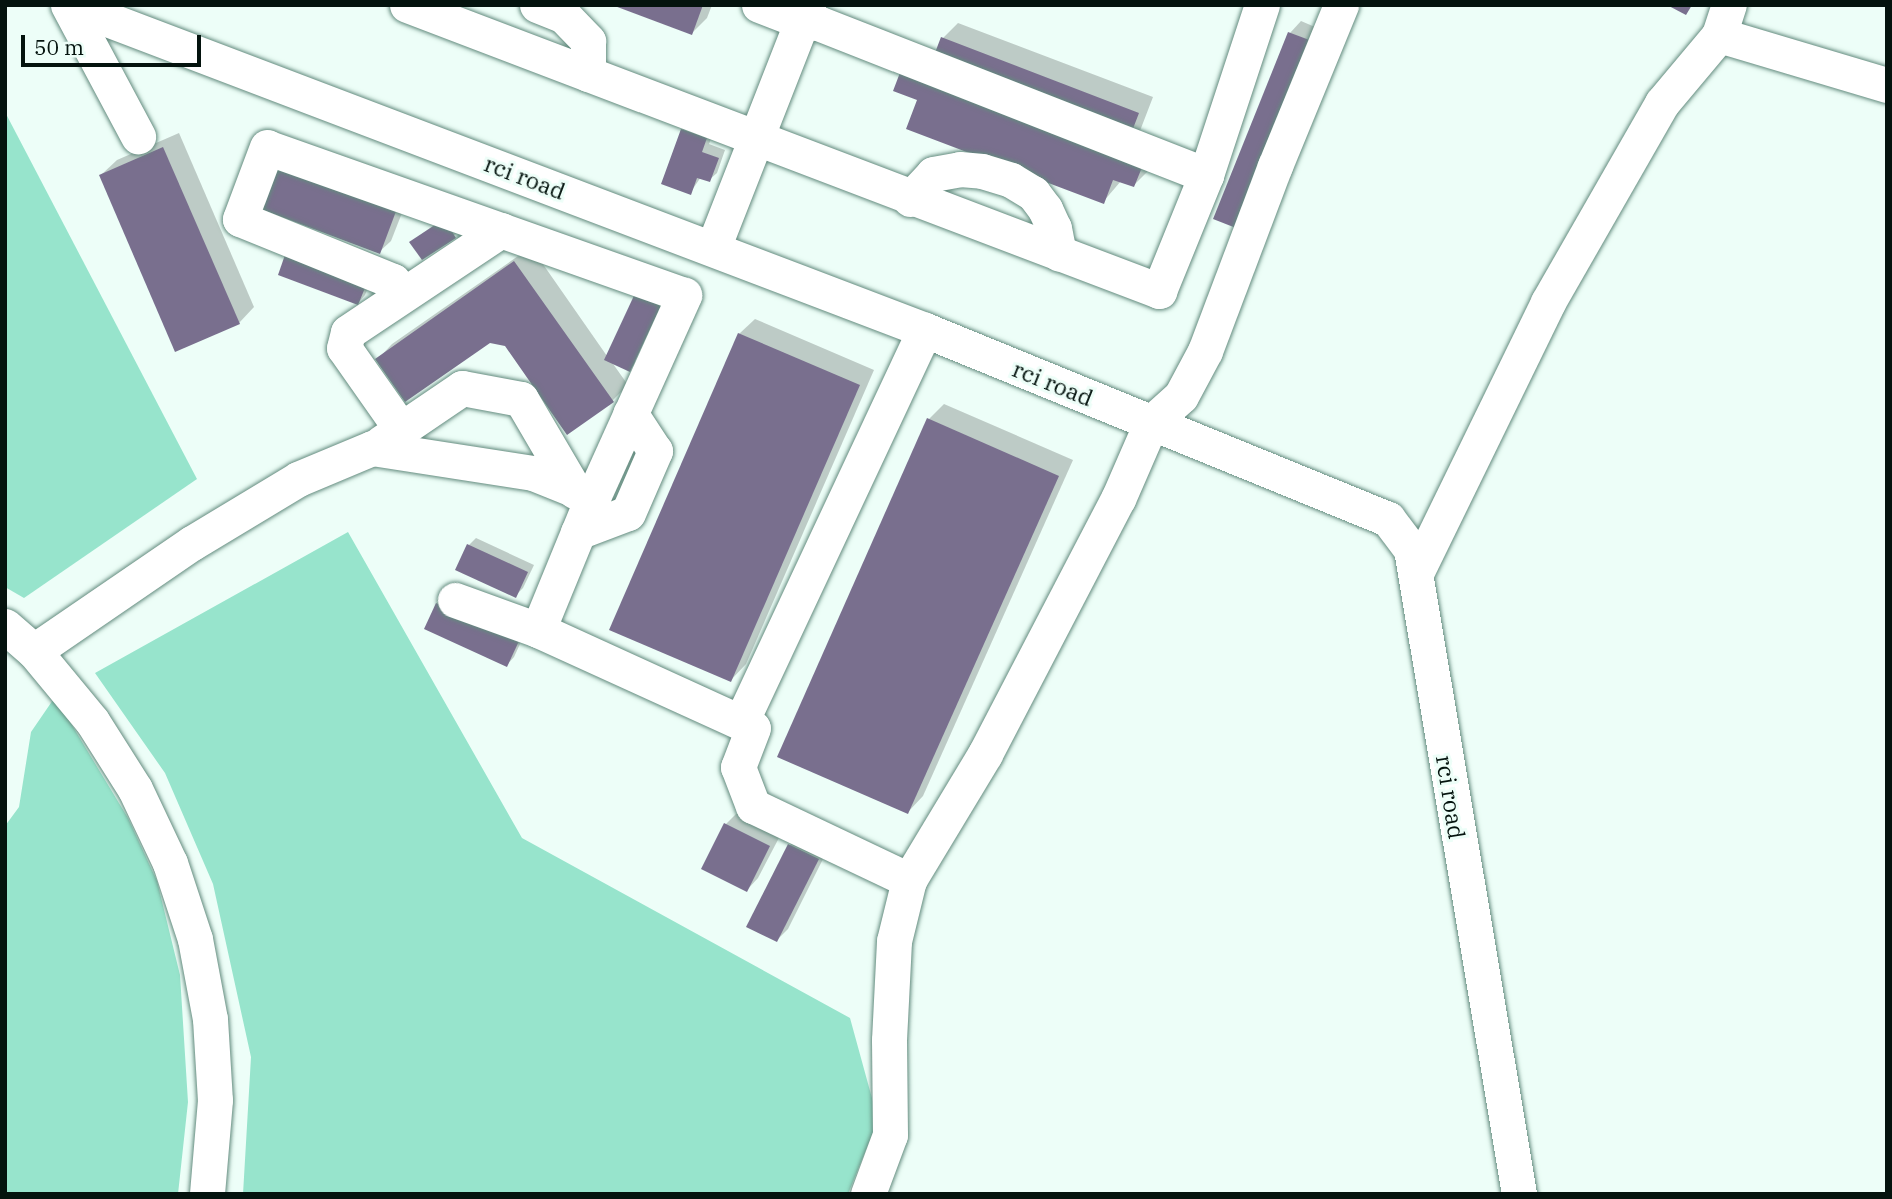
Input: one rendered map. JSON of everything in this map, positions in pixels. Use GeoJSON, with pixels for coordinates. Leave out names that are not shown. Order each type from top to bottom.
{"type":"FeatureCollection","features":[{"type":"Feature","properties":{"kind":"lane"},"geometry":{"type":"LineString","coordinates":[[69,5],[138,136]]}},
{"type":"Feature","properties":{"kind":"lane","name":"rci road"},"geometry":{"type":"LineString","coordinates":[[69,5],[925,330],[1388,519],[1411,549],[1416,573],[1466,891],[1519,1194]]}},
{"type":"Feature","properties":{"kind":"lane"},"geometry":{"type":"LineString","coordinates":[[537,5],[564,16],[588,41],[588,74]]}},
{"type":"Feature","properties":{"kind":"lane"},"geometry":{"type":"LineString","coordinates":[[759,5],[804,13],[818,23],[1206,175]]}},
{"type":"Feature","properties":{"kind":"lane"},"geometry":{"type":"LineString","coordinates":[[419,7],[910,199],[1159,291],[1206,175],[1262,5]]}},
{"type":"Feature","properties":{"kind":"lane"},"geometry":{"type":"LineString","coordinates":[[868,1194],[891,1135],[889,1040],[894,941],[909,880],[985,754],[1118,499],[1151,423],[1181,396],[1205,351],[1275,166],[1341,5]]}},
{"type":"Feature","properties":{"kind":"lane"},"geometry":{"type":"LineString","coordinates":[[538,630],[578,532],[584,494],[630,413],[709,247],[804,13]]}},
{"type":"Feature","properties":{"kind":"lane"},"geometry":{"type":"LineString","coordinates":[[1416,573],[1548,302],[1662,103],[1724,20],[1887,85]]}},
{"type":"Feature","properties":{"kind":"lane"},"geometry":{"type":"LineString","coordinates":[[400,297],[393,281],[240,219],[267,147],[684,295]]}},
{"type":"Feature","properties":{"kind":"lane"},"geometry":{"type":"LineString","coordinates":[[910,199],[933,174],[960,169],[982,171],[1011,180],[1032,193],[1045,209],[1054,228],[1059,254]]}},
{"type":"Feature","properties":{"kind":"lane"},"geometry":{"type":"LineString","coordinates":[[401,429],[344,348],[348,332],[501,230]]}},
{"type":"Feature","properties":{"kind":"lane"},"geometry":{"type":"LineString","coordinates":[[741,722],[925,330]]}},
{"type":"Feature","properties":{"kind":"lane"},"geometry":{"type":"LineString","coordinates":[[34,652],[192,543],[298,480],[372,448],[462,388],[521,399],[584,494]]}},
{"type":"Feature","properties":{"kind":"lane"},"geometry":{"type":"LineString","coordinates":[[578,532],[628,513],[650,463],[655,451],[630,413]]}},
{"type":"Feature","properties":{"kind":"lane"},"geometry":{"type":"LineString","coordinates":[[372,448],[533,473],[584,494]]}},
{"type":"Feature","properties":{"kind":"lane"},"geometry":{"type":"LineString","coordinates":[[455,600],[538,630],[754,727],[738,767],[753,806],[909,880]]}},
{"type":"Feature","properties":{"kind":"lane"},"geometry":{"type":"LineString","coordinates":[[5,626],[34,652],[92,721],[135,789],[170,863],[195,939],[210,1019],[215,1100],[207,1194]]}},
{"type":"Feature","properties":{"kind":"green space"},"geometry":{"type":"Polygon","coordinates":[[[5,112],[197,479],[24,598],[5,587],[5,112]]]}},
{"type":"Feature","properties":{"kind":"green space"},"geometry":{"type":"Polygon","coordinates":[[[348,532],[522,838],[850,1018],[878,1120],[848,1194],[243,1194],[251,1057],[213,884],[165,773],[95,673],[348,532]]]}},
{"type":"Feature","properties":{"kind":"green space"},"geometry":{"type":"Polygon","coordinates":[[[55,697],[128,818],[157,881],[180,975],[188,1102],[178,1194],[5,1194],[5,826],[19,807],[31,732],[55,697]]]}},
{"type":"Feature","properties":{"kind":"building"},"geometry":{"type":"Polygon","coordinates":[[[612,5],[703,5],[692,35],[612,5]]]}},
{"type":"Feature","properties":{"kind":"building"},"geometry":{"type":"Polygon","coordinates":[[[1667,5],[1692,5],[1686,15],[1667,5]]]}},
{"type":"Feature","properties":{"kind":"building"},"geometry":{"type":"Polygon","coordinates":[[[1288,32],[1312,41],[1236,228],[1213,219],[1288,32]]]}},
{"type":"Feature","properties":{"kind":"building"},"geometry":{"type":"Polygon","coordinates":[[[941,37],[1139,113],[1124,152],[1145,160],[1134,187],[1113,180],[1104,204],[906,129],[917,100],[893,91],[901,70],[925,79],[941,37]]]}},
{"type":"Feature","properties":{"kind":"building"},"geometry":{"type":"Polygon","coordinates":[[[681,129],[707,138],[702,152],[719,158],[710,182],[697,178],[691,195],[661,184],[681,129]]]}},
{"type":"Feature","properties":{"kind":"building"},"geometry":{"type":"Polygon","coordinates":[[[163,147],[240,324],[175,352],[99,175],[163,147]]]}},
{"type":"Feature","properties":{"kind":"building"},"geometry":{"type":"Polygon","coordinates":[[[276,160],[398,206],[380,254],[258,208],[276,160]]]}},
{"type":"Feature","properties":{"kind":"building"},"geometry":{"type":"Polygon","coordinates":[[[444,219],[456,238],[422,260],[409,242],[444,219]]]}},
{"type":"Feature","properties":{"kind":"building"},"geometry":{"type":"Polygon","coordinates":[[[286,252],[367,283],[358,305],[278,275],[286,252]]]}},
{"type":"Feature","properties":{"kind":"building"},"geometry":{"type":"Polygon","coordinates":[[[514,261],[614,402],[567,435],[505,346],[490,343],[405,402],[375,359],[514,261]]]}},
{"type":"Feature","properties":{"kind":"building"},"geometry":{"type":"Polygon","coordinates":[[[638,287],[664,299],[630,372],[604,360],[638,287]]]}},
{"type":"Feature","properties":{"kind":"building"},"geometry":{"type":"Polygon","coordinates":[[[738,333],[860,385],[731,682],[609,630],[738,333]]]}},
{"type":"Feature","properties":{"kind":"building"},"geometry":{"type":"Polygon","coordinates":[[[927,418],[1059,476],[908,814],[777,757],[927,418]]]}},
{"type":"Feature","properties":{"kind":"building"},"geometry":{"type":"Polygon","coordinates":[[[467,544],[528,572],[516,598],[455,570],[467,544]]]}},
{"type":"Feature","properties":{"kind":"building"},"geometry":{"type":"Polygon","coordinates":[[[436,603],[519,641],[507,667],[424,629],[436,603]]]}},
{"type":"Feature","properties":{"kind":"building"},"geometry":{"type":"Polygon","coordinates":[[[724,823],[770,846],[747,892],[701,869],[724,823]]]}},
{"type":"Feature","properties":{"kind":"building"},"geometry":{"type":"Polygon","coordinates":[[[788,844],[819,859],[777,942],[746,927],[788,844]]]}}]}
